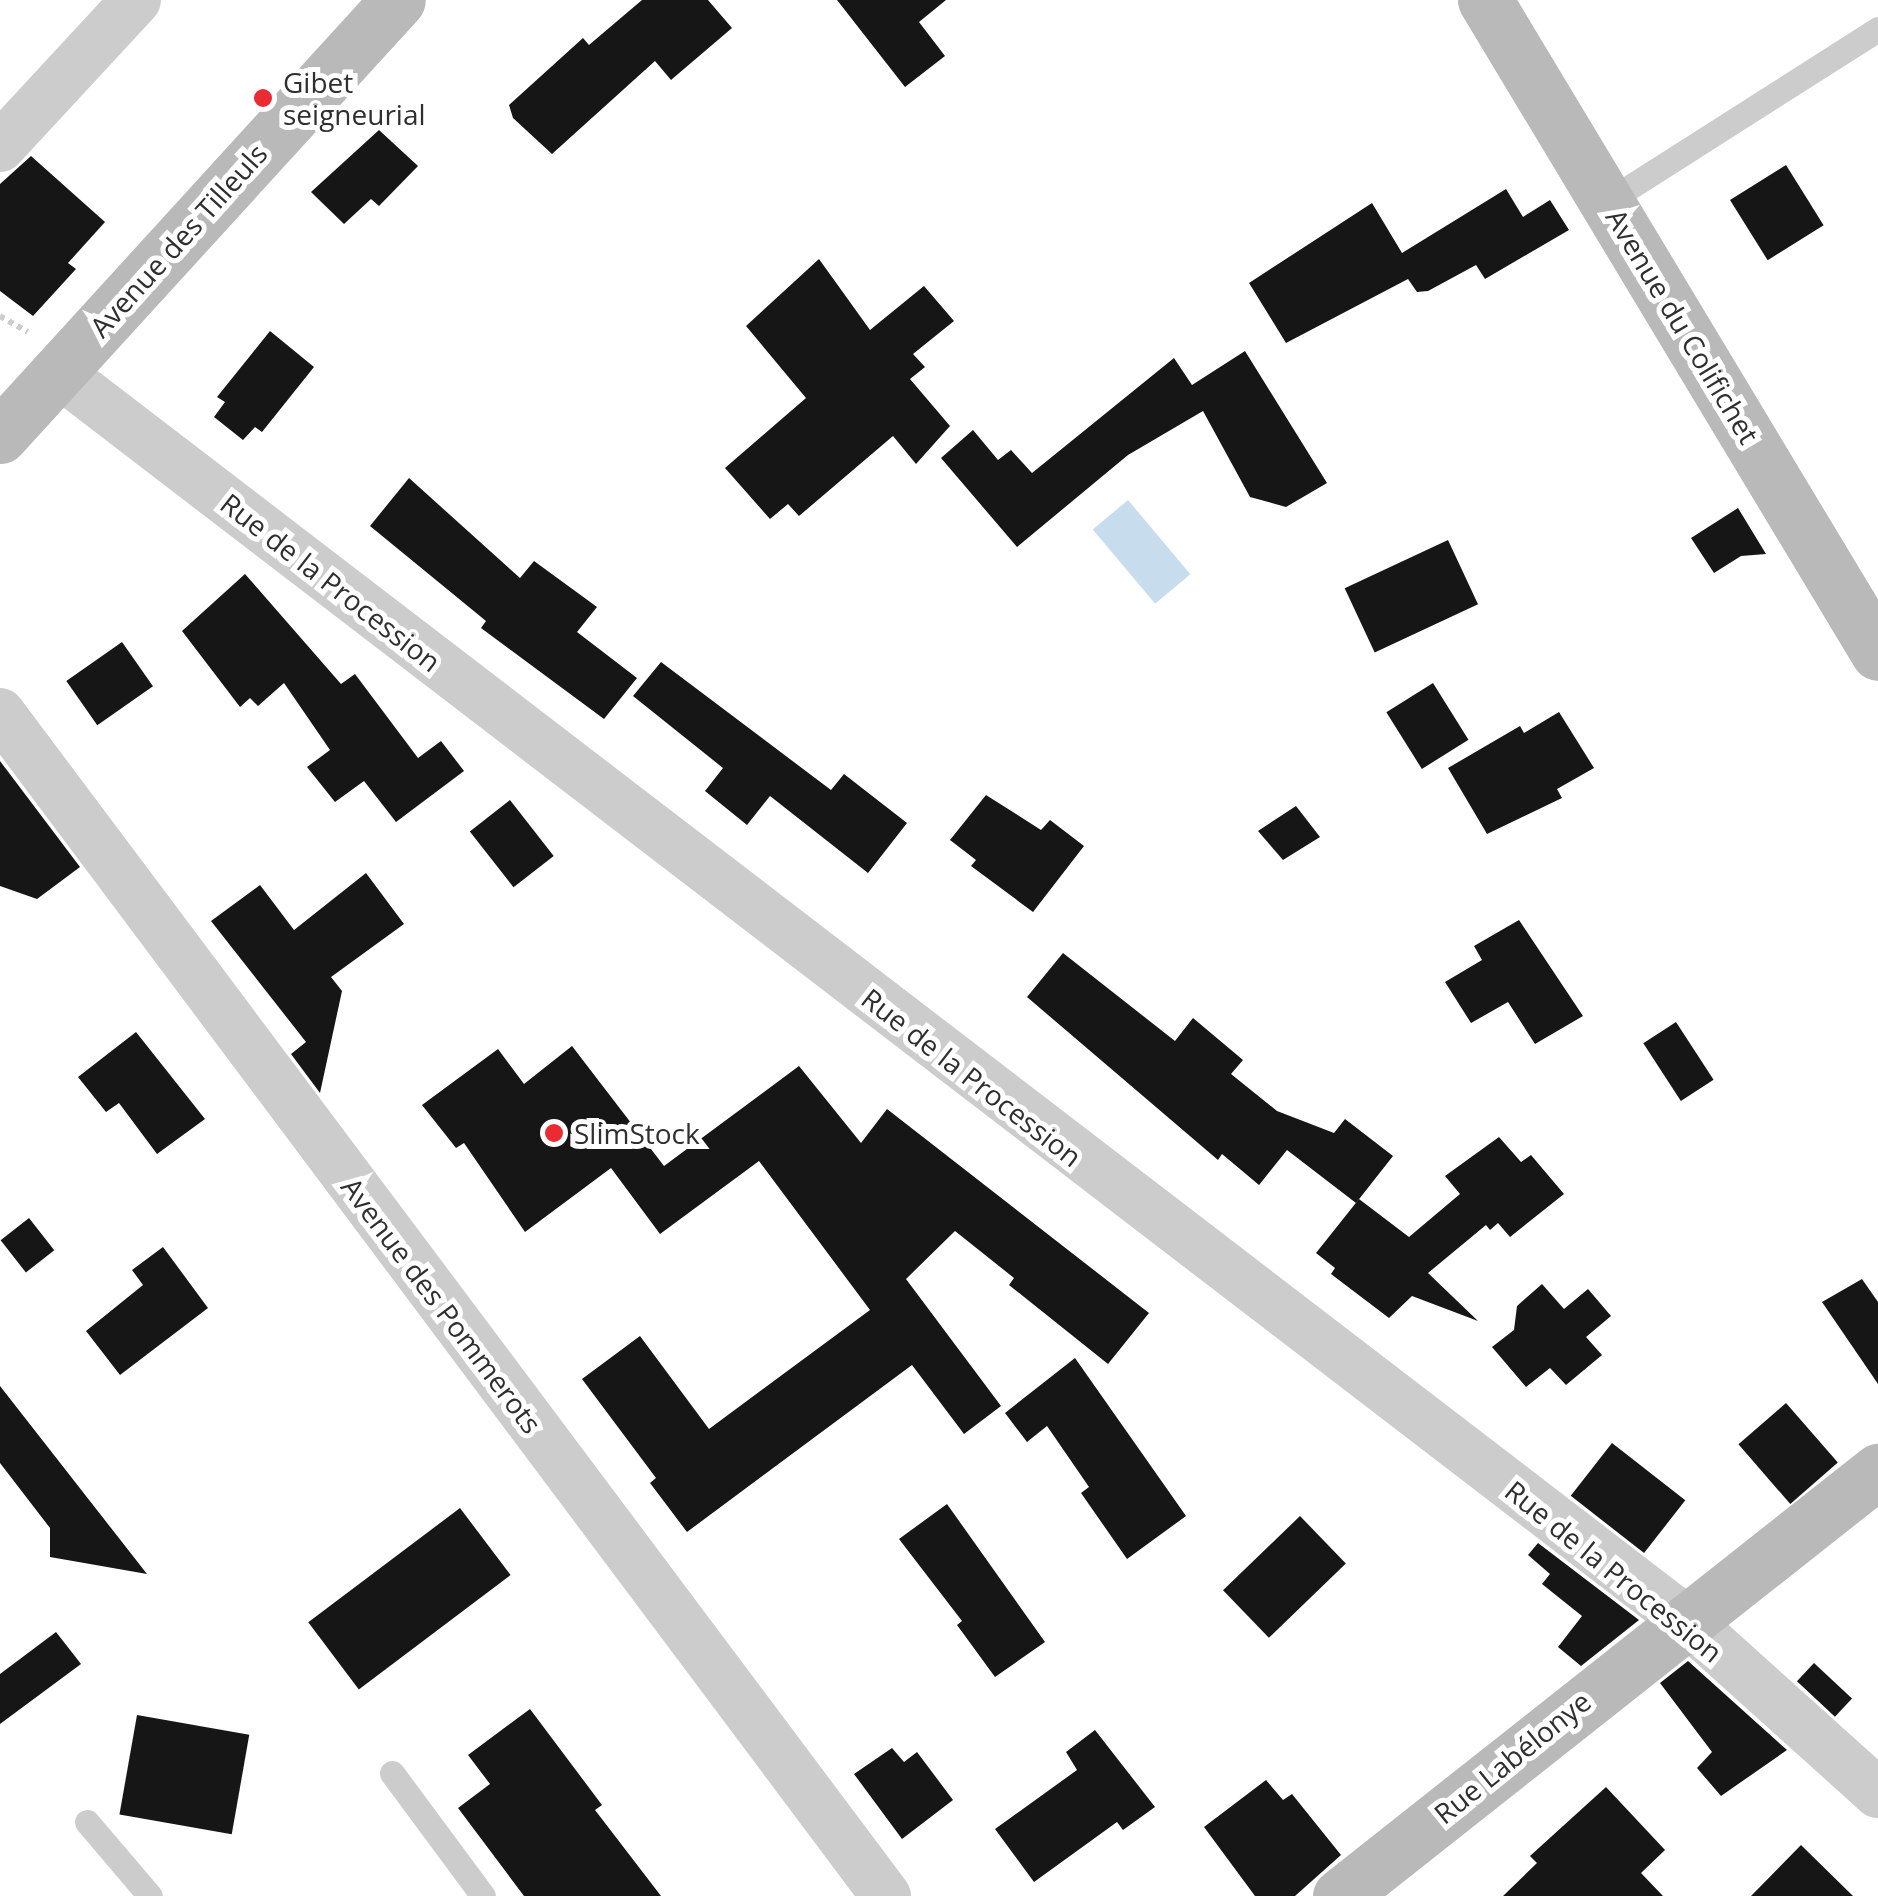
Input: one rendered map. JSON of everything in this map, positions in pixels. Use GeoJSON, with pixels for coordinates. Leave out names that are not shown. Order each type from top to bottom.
{"type":"FeatureCollection","features":[{"type":"Feature","properties":{"kind":"main road","name":"Avenue des Tilleuls"},"geometry":{"type":"LineString","coordinates":[[0,436],[398,0]]}},
{"type":"Feature","properties":{"kind":"main road","name":"Avenue du Colifichet"},"geometry":{"type":"LineString","coordinates":[[1485,0],[1878,653]]}},
{"type":"Feature","properties":{"kind":"main road","name":"Rue Labélonye"},"geometry":{"type":"LineString","coordinates":[[1340,1896],[1878,1471]]}},
{"type":"Feature","properties":{"kind":"street"},"geometry":{"type":"LineString","coordinates":[[0,147],[136,0]]}},
{"type":"Feature","properties":{"kind":"street","name":"Rue de la Procession"},"geometry":{"type":"LineString","coordinates":[[58,372],[1688,1622],[1878,1793]]}},
{"type":"Feature","properties":{"kind":"street","name":"Avenue des Pommerots"},"geometry":{"type":"LineString","coordinates":[[0,713],[886,1896]]}},
{"type":"Feature","properties":{"kind":"lane"},"geometry":{"type":"LineString","coordinates":[[1608,202],[1878,29]]}},
{"type":"Feature","properties":{"kind":"lane"},"geometry":{"type":"LineString","coordinates":[[392,1773],[483,1896]]}},
{"type":"Feature","properties":{"kind":"lane"},"geometry":{"type":"LineString","coordinates":[[87,1822],[150,1896]]}},
{"type":"Feature","properties":{"kind":"water"},"geometry":{"type":"Polygon","coordinates":[[[1128,500],[1190,574],[1155,604],[1093,530],[1128,500]]]}},
{"type":"Feature","properties":{"kind":"building"},"geometry":{"type":"Polygon","coordinates":[[[642,0],[708,0],[732,28],[671,80],[655,61],[552,154],[513,118],[509,105],[583,38],[589,45],[642,0]]]}},
{"type":"Feature","properties":{"kind":"building"},"geometry":{"type":"Polygon","coordinates":[[[837,0],[946,0],[919,22],[945,56],[905,87],[837,0]]]}},
{"type":"Feature","properties":{"kind":"building"},"geometry":{"type":"Polygon","coordinates":[[[379,130],[418,166],[379,206],[371,199],[344,224],[311,192],[379,130]]]}},
{"type":"Feature","properties":{"kind":"building"},"geometry":{"type":"Polygon","coordinates":[[[31,156],[105,222],[68,263],[76,269],[33,316],[0,291],[0,184],[31,156]]]}},
{"type":"Feature","properties":{"kind":"building"},"geometry":{"type":"Polygon","coordinates":[[[1786,165],[1824,225],[1768,260],[1730,200],[1786,165]]]}},
{"type":"Feature","properties":{"kind":"building"},"geometry":{"type":"Polygon","coordinates":[[[1506,189],[1523,217],[1550,200],[1569,230],[1485,279],[1476,265],[1428,291],[1417,292],[1408,279],[1286,343],[1249,283],[1372,203],[1402,253],[1506,189]]]}},
{"type":"Feature","properties":{"kind":"building"},"geometry":{"type":"Polygon","coordinates":[[[819,259],[870,330],[924,286],[954,321],[913,354],[925,367],[910,379],[950,426],[916,464],[893,436],[799,516],[788,504],[770,519],[725,468],[806,398],[746,326],[819,259]]]}},
{"type":"Feature","properties":{"kind":"building"},"geometry":{"type":"Polygon","coordinates":[[[270,331],[314,367],[262,432],[255,427],[243,440],[214,417],[225,402],[217,397],[270,331]]]}},
{"type":"Feature","properties":{"kind":"building"},"geometry":{"type":"Polygon","coordinates":[[[1245,351],[1327,483],[1286,507],[1250,497],[1203,411],[1128,455],[1017,547],[941,458],[973,430],[998,460],[1011,450],[1032,473],[1174,358],[1192,385],[1245,351]]]}},
{"type":"Feature","properties":{"kind":"building"},"geometry":{"type":"Polygon","coordinates":[[[409,478],[520,578],[534,561],[597,607],[577,632],[637,678],[604,719],[481,628],[486,621],[370,526],[409,478]]]}},
{"type":"Feature","properties":{"kind":"building"},"geometry":{"type":"Polygon","coordinates":[[[1738,508],[1766,554],[1741,556],[1714,573],[1691,538],[1738,508]]]}},
{"type":"Feature","properties":{"kind":"building"},"geometry":{"type":"Polygon","coordinates":[[[1448,540],[1478,604],[1375,653],[1345,588],[1448,540]]]}},
{"type":"Feature","properties":{"kind":"building"},"geometry":{"type":"Polygon","coordinates":[[[245,574],[341,684],[355,674],[418,758],[441,741],[464,771],[396,822],[364,781],[335,802],[307,767],[330,750],[284,683],[258,706],[250,698],[240,707],[182,631],[245,574]]]}},
{"type":"Feature","properties":{"kind":"building"},"geometry":{"type":"Polygon","coordinates":[[[122,642],[153,686],[97,725],[66,681],[122,642]]]}},
{"type":"Feature","properties":{"kind":"building"},"geometry":{"type":"Polygon","coordinates":[[[661,662],[831,790],[844,774],[907,823],[868,873],[770,796],[747,825],[705,791],[723,768],[633,696],[661,662]]]}},
{"type":"Feature","properties":{"kind":"building"},"geometry":{"type":"Polygon","coordinates":[[[1433,683],[1469,740],[1422,769],[1386,712],[1433,683]]]}},
{"type":"Feature","properties":{"kind":"building"},"geometry":{"type":"Polygon","coordinates":[[[1559,712],[1594,768],[1557,789],[1562,798],[1487,834],[1448,768],[1520,726],[1524,733],[1559,712]]]}},
{"type":"Feature","properties":{"kind":"building"},"geometry":{"type":"Polygon","coordinates":[[[0,761],[80,867],[37,899],[0,886],[0,761]]]}},
{"type":"Feature","properties":{"kind":"building"},"geometry":{"type":"Polygon","coordinates":[[[986,795],[1041,830],[1050,820],[1084,846],[1033,912],[971,866],[976,860],[950,840],[986,795]]]}},
{"type":"Feature","properties":{"kind":"building"},"geometry":{"type":"Polygon","coordinates":[[[510,800],[554,856],[514,887],[470,831],[510,800]]]}},
{"type":"Feature","properties":{"kind":"building"},"geometry":{"type":"Polygon","coordinates":[[[1296,806],[1320,837],[1283,860],[1258,831],[1296,806]]]}},
{"type":"Feature","properties":{"kind":"building"},"geometry":{"type":"Polygon","coordinates":[[[366,873],[404,924],[331,977],[342,991],[320,1093],[291,1054],[306,1042],[211,921],[260,885],[294,930],[366,873]]]}},
{"type":"Feature","properties":{"kind":"building"},"geometry":{"type":"Polygon","coordinates":[[[1519,920],[1583,1016],[1535,1044],[1508,1002],[1471,1023],[1445,982],[1482,960],[1474,946],[1519,920]]]}},
{"type":"Feature","properties":{"kind":"building"},"geometry":{"type":"Polygon","coordinates":[[[1063,953],[1175,1041],[1193,1018],[1243,1060],[1231,1074],[1277,1111],[1334,1133],[1345,1119],[1393,1156],[1356,1203],[1287,1150],[1259,1185],[1222,1154],[1218,1160],[1027,997],[1063,953]]]}},
{"type":"Feature","properties":{"kind":"building"},"geometry":{"type":"Polygon","coordinates":[[[1676,1022],[1714,1080],[1681,1101],[1643,1043],[1676,1022]]]}},
{"type":"Feature","properties":{"kind":"building"},"geometry":{"type":"Polygon","coordinates":[[[136,1032],[205,1119],[157,1154],[119,1103],[106,1112],[78,1077],[136,1032]]]}},
{"type":"Feature","properties":{"kind":"building"},"geometry":{"type":"Polygon","coordinates":[[[572,1046],[664,1166],[799,1066],[861,1143],[887,1109],[1149,1313],[1108,1364],[1009,1285],[1014,1278],[955,1231],[906,1279],[1001,1406],[964,1434],[912,1365],[687,1532],[650,1483],[656,1478],[582,1379],[640,1336],[709,1429],[870,1310],[759,1161],[660,1234],[611,1168],[525,1232],[464,1143],[456,1148],[422,1105],[498,1049],[524,1084],[572,1046]]]}},
{"type":"Feature","properties":{"kind":"building"},"geometry":{"type":"Polygon","coordinates":[[[1499,1137],[1521,1162],[1531,1155],[1564,1194],[1510,1237],[1498,1223],[1490,1230],[1486,1225],[1428,1273],[1478,1321],[1412,1296],[1389,1318],[1331,1274],[1335,1268],[1316,1253],[1359,1199],[1409,1237],[1460,1194],[1445,1176],[1499,1137]]]}},
{"type":"Feature","properties":{"kind":"building"},"geometry":{"type":"Polygon","coordinates":[[[29,1218],[54,1250],[26,1272],[1,1240],[29,1218]]]}},
{"type":"Feature","properties":{"kind":"building"},"geometry":{"type":"Polygon","coordinates":[[[163,1247],[208,1308],[120,1375],[86,1331],[143,1285],[132,1270],[163,1247]]]}},
{"type":"Feature","properties":{"kind":"building"},"geometry":{"type":"Polygon","coordinates":[[[1862,1279],[1878,1302],[1878,1384],[1822,1302],[1862,1279]]]}},
{"type":"Feature","properties":{"kind":"building"},"geometry":{"type":"Polygon","coordinates":[[[1542,1284],[1564,1309],[1588,1289],[1611,1316],[1586,1337],[1602,1355],[1566,1385],[1550,1368],[1526,1387],[1492,1347],[1514,1330],[1517,1306],[1542,1284]]]}},
{"type":"Feature","properties":{"kind":"building"},"geometry":{"type":"Polygon","coordinates":[[[1075,1358],[1186,1516],[1127,1559],[1081,1493],[1089,1487],[1047,1426],[1027,1442],[1005,1413],[1075,1358]]]}},
{"type":"Feature","properties":{"kind":"building"},"geometry":{"type":"Polygon","coordinates":[[[0,1386],[147,1574],[50,1557],[50,1528],[0,1463],[0,1386]]]}},
{"type":"Feature","properties":{"kind":"building"},"geometry":{"type":"Polygon","coordinates":[[[1786,1403],[1838,1463],[1790,1504],[1738,1444],[1786,1403]]]}},
{"type":"Feature","properties":{"kind":"building"},"geometry":{"type":"Polygon","coordinates":[[[1612,1443],[1685,1500],[1644,1553],[1571,1496],[1612,1443]]]}},
{"type":"Feature","properties":{"kind":"building"},"geometry":{"type":"Polygon","coordinates":[[[947,1504],[1045,1642],[995,1677],[957,1625],[962,1621],[899,1539],[947,1504]]]}},
{"type":"Feature","properties":{"kind":"building"},"geometry":{"type":"Polygon","coordinates":[[[460,1508],[511,1575],[359,1689],[308,1622],[460,1508]]]}},
{"type":"Feature","properties":{"kind":"building"},"geometry":{"type":"Polygon","coordinates":[[[1300,1516],[1346,1563],[1269,1638],[1223,1590],[1300,1516]]]}},
{"type":"Feature","properties":{"kind":"building"},"geometry":{"type":"Polygon","coordinates":[[[1538,1543],[1639,1620],[1581,1666],[1558,1647],[1582,1616],[1542,1584],[1550,1574],[1528,1555],[1538,1543]]]}},
{"type":"Feature","properties":{"kind":"building"},"geometry":{"type":"Polygon","coordinates":[[[56,1632],[81,1664],[0,1724],[0,1674],[56,1632]]]}},
{"type":"Feature","properties":{"kind":"building"},"geometry":{"type":"Polygon","coordinates":[[[1688,1661],[1787,1750],[1721,1796],[1697,1768],[1712,1752],[1660,1683],[1688,1661]]]}},
{"type":"Feature","properties":{"kind":"building"},"geometry":{"type":"Polygon","coordinates":[[[1814,1663],[1852,1698],[1835,1717],[1797,1681],[1814,1663]]]}},
{"type":"Feature","properties":{"kind":"building"},"geometry":{"type":"Polygon","coordinates":[[[530,1709],[602,1805],[595,1810],[661,1896],[524,1896],[458,1808],[490,1784],[468,1755],[530,1709]]]}},
{"type":"Feature","properties":{"kind":"building"},"geometry":{"type":"Polygon","coordinates":[[[137,1715],[249,1735],[232,1834],[119,1814],[137,1715]]]}},
{"type":"Feature","properties":{"kind":"building"},"geometry":{"type":"Polygon","coordinates":[[[1095,1730],[1155,1807],[1123,1830],[1117,1822],[1034,1882],[995,1829],[1077,1770],[1066,1752],[1095,1730]]]}},
{"type":"Feature","properties":{"kind":"building"},"geometry":{"type":"Polygon","coordinates":[[[892,1748],[904,1762],[917,1752],[953,1800],[902,1839],[854,1774],[892,1748]]]}},
{"type":"Feature","properties":{"kind":"building"},"geometry":{"type":"Polygon","coordinates":[[[1266,1780],[1283,1800],[1292,1794],[1341,1855],[1295,1896],[1255,1896],[1204,1827],[1266,1780]]]}},
{"type":"Feature","properties":{"kind":"building"},"geometry":{"type":"Polygon","coordinates":[[[1606,1787],[1665,1850],[1641,1873],[1663,1896],[1503,1896],[1537,1863],[1530,1856],[1606,1787]]]}},
{"type":"Feature","properties":{"kind":"building"},"geometry":{"type":"Polygon","coordinates":[[[1801,1845],[1853,1896],[1751,1896],[1801,1845]]]}},
{"type":"Feature","properties":{"kind":"place","name":"Gibet seigneurial"},"geometry":{"type":"Point","coordinates":[263,98]}},
{"type":"Feature","properties":{"kind":"place","name":"SlimStock"},"geometry":{"type":"Point","coordinates":[554,1133]}}]}
